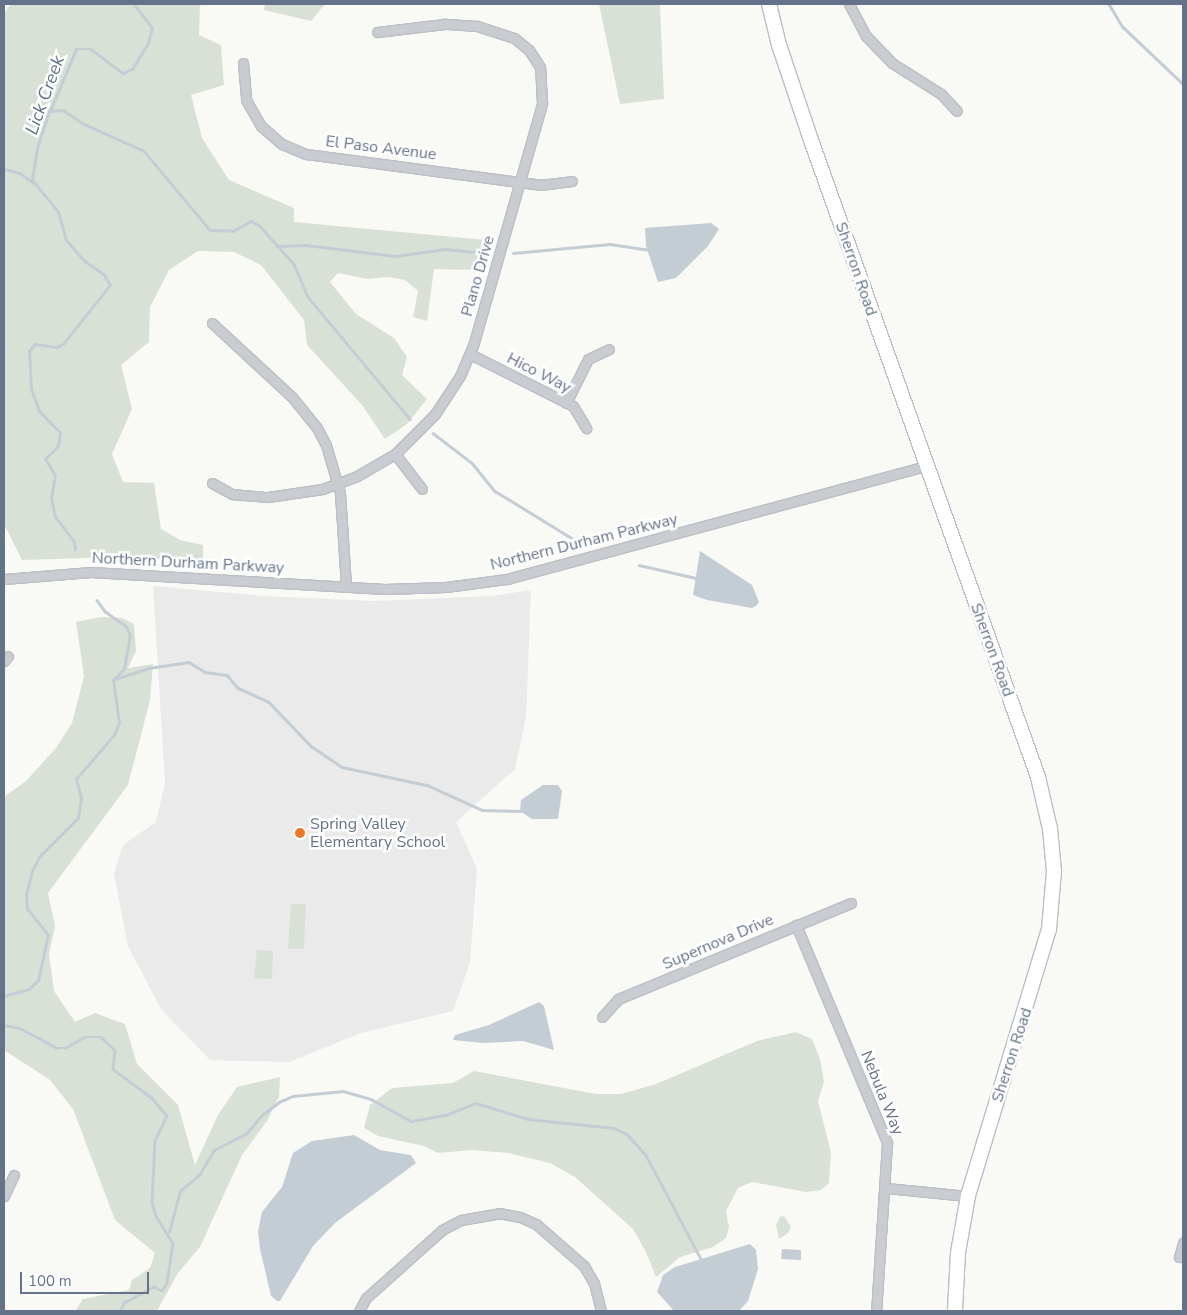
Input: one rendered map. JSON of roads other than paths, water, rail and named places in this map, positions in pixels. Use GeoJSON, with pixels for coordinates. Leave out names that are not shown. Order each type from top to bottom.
{"type":"FeatureCollection","features":[{"type":"Feature","properties":{"kind":"main road","name":"Sherron Road"},"geometry":{"type":"LineString","coordinates":[[769,4],[779,45],[925,466],[1038,777],[1050,829],[1054,871],[1052,910],[1040,966],[968,1196],[958,1253],[955,1311]]}},
{"type":"Feature","properties":{"kind":"street"},"geometry":{"type":"LineString","coordinates":[[849,4],[866,36],[892,63],[940,94],[957,110]]}},
{"type":"Feature","properties":{"kind":"street","name":"Plano Drive"},"geometry":{"type":"LineString","coordinates":[[212,483],[232,494],[249,496],[292,495],[339,485],[395,454],[435,414],[460,376],[470,354],[520,182],[543,94],[540,67],[523,44],[505,34],[461,24],[377,32]]}},
{"type":"Feature","properties":{"kind":"street","name":"El Paso Avenue"},"geometry":{"type":"LineString","coordinates":[[243,63],[246,100],[252,113],[270,136],[292,149],[314,156],[520,182],[552,185],[572,181]]}},
{"type":"Feature","properties":{"kind":"street"},"geometry":{"type":"LineString","coordinates":[[212,323],[306,411],[326,445],[339,485],[346,587]]}},
{"type":"Feature","properties":{"kind":"street"},"geometry":{"type":"LineString","coordinates":[[566,403],[588,359],[609,349]]}},
{"type":"Feature","properties":{"kind":"street","name":"Hico Way"},"geometry":{"type":"LineString","coordinates":[[470,354],[572,406],[586,428]]}},
{"type":"Feature","properties":{"kind":"street"},"geometry":{"type":"LineString","coordinates":[[395,454],[422,488]]}},
{"type":"Feature","properties":{"kind":"street","name":"Northern Durham Parkway"},"geometry":{"type":"LineString","coordinates":[[4,579],[90,572],[421,590],[507,579],[925,466]]}},
{"type":"Feature","properties":{"kind":"street","name":"Supernova Drive"},"geometry":{"type":"LineString","coordinates":[[602,1017],[618,999],[851,903]]}},
{"type":"Feature","properties":{"kind":"street","name":"Nebula Way"},"geometry":{"type":"LineString","coordinates":[[796,925],[884,1134],[888,1151],[876,1311]]}},
{"type":"Feature","properties":{"kind":"street"},"geometry":{"type":"LineString","coordinates":[[4,1196],[14,1175]]}},
{"type":"Feature","properties":{"kind":"street"},"geometry":{"type":"LineString","coordinates":[[886,1188],[968,1196]]}},
{"type":"Feature","properties":{"kind":"street"},"geometry":{"type":"LineString","coordinates":[[359,1311],[366,1298],[442,1230],[461,1220],[499,1213],[520,1217],[536,1224],[584,1266],[594,1283],[601,1311]]}},
{"type":"Feature","properties":{"kind":"street"},"geometry":{"type":"LineString","coordinates":[[1179,1257],[1183,1243]]}},
{"type":"Feature","properties":{"kind":"waterway","name":"Lick Creek"},"geometry":{"type":"LineString","coordinates":[[50,111],[76,49],[91,49],[123,73],[132,69],[148,43],[152,28],[133,4]]}},
{"type":"Feature","properties":{"kind":"waterway"},"geometry":{"type":"LineString","coordinates":[[1109,4],[1123,27],[1183,84]]}},
{"type":"Feature","properties":{"kind":"waterway","name":"Lick Creek"},"geometry":{"type":"LineString","coordinates":[[75,550],[74,542],[55,517],[51,498],[55,476],[45,459],[58,446],[60,433],[39,411],[31,389],[29,351],[35,344],[57,347],[63,344],[110,285],[104,275],[84,261],[66,240],[58,212],[32,180],[37,148],[49,111],[63,110],[84,124],[144,151],[210,230],[233,231],[251,221],[260,226],[294,264],[308,297],[410,419]]}},
{"type":"Feature","properties":{"kind":"waterway"},"geometry":{"type":"LineString","coordinates":[[4,169],[20,173],[35,184]]}},
{"type":"Feature","properties":{"kind":"waterway"},"geometry":{"type":"LineString","coordinates":[[513,253],[610,244],[650,250]]}},
{"type":"Feature","properties":{"kind":"waterway"},"geometry":{"type":"LineString","coordinates":[[276,246],[306,245],[396,256],[445,249],[483,253]]}},
{"type":"Feature","properties":{"kind":"waterway"},"geometry":{"type":"LineString","coordinates":[[433,433],[472,463],[495,491],[580,543]]}},
{"type":"Feature","properties":{"kind":"waterway"},"geometry":{"type":"LineString","coordinates":[[639,565],[696,578]]}},
{"type":"Feature","properties":{"kind":"waterway","name":"Lick Creek"},"geometry":{"type":"LineString","coordinates":[[4,996],[29,989],[38,980],[48,935],[27,909],[26,895],[32,871],[39,857],[78,818],[81,798],[76,779],[114,735],[119,723],[113,680],[124,669],[130,636],[126,627],[105,612],[97,601]]}},
{"type":"Feature","properties":{"kind":"waterway"},"geometry":{"type":"LineString","coordinates":[[115,679],[149,668],[189,662],[205,672],[227,675],[238,688],[269,702],[311,746],[342,767],[427,785],[482,810],[522,811]]}},
{"type":"Feature","properties":{"kind":"waterway","name":"Lick Creek"},"geometry":{"type":"LineString","coordinates":[[4,1025],[20,1028],[57,1048],[65,1048],[84,1037],[101,1037],[115,1050],[113,1069],[152,1098],[167,1116],[155,1141],[152,1202],[156,1216],[173,1243],[167,1283],[162,1291],[154,1287],[124,1303],[121,1311]]}},
{"type":"Feature","properties":{"kind":"waterway"},"geometry":{"type":"LineString","coordinates":[[169,1232],[180,1191],[199,1175],[214,1150],[246,1134],[262,1115],[279,1102],[293,1096],[343,1091],[371,1099],[411,1121],[446,1115],[476,1103],[528,1119],[614,1128],[627,1134],[646,1155],[701,1259]]}},
{"type":"Feature","properties":{"kind":"place","name":"Spring Valley Elementary School"},"geometry":{"type":"Point","coordinates":[300,833]}}]}
